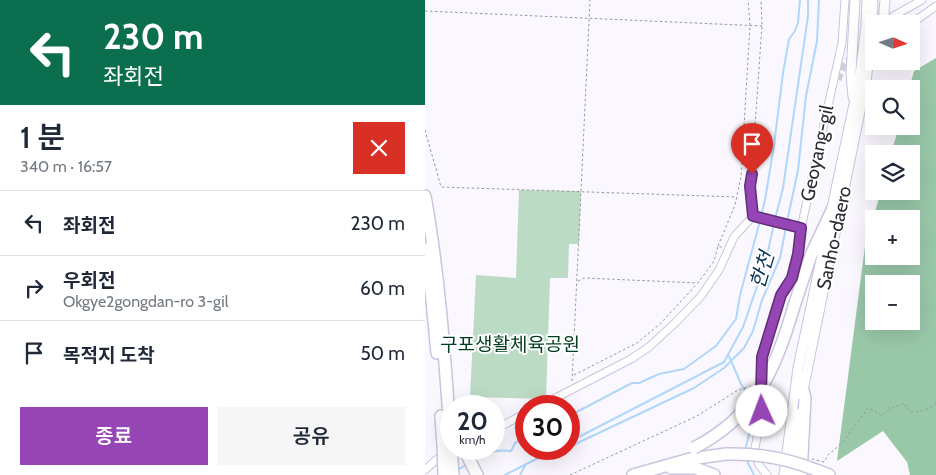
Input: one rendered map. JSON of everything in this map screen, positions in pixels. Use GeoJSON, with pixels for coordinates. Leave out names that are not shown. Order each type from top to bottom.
{"type":"FeatureCollection","features":[{"type":"Feature","properties":{"kind":"highway"},"geometry":{"type":"LineString","coordinates":[[425,196],[434,244],[450,395]]}},
{"type":"Feature","properties":{"kind":"highway"},"geometry":{"type":"LineString","coordinates":[[649,472],[694,448],[725,428],[754,399],[780,352],[811,255],[833,208]]}},
{"type":"Feature","properties":{"kind":"highway"},"geometry":{"type":"LineString","coordinates":[[425,238],[441,395]]}},
{"type":"Feature","properties":{"kind":"highway"},"geometry":{"type":"LineString","coordinates":[[444,348],[445,395]]}},
{"type":"Feature","properties":{"kind":"highway"},"geometry":{"type":"LineString","coordinates":[[801,475],[805,398],[803,390]]}},
{"type":"Feature","properties":{"kind":"highway"},"geometry":{"type":"LineString","coordinates":[[649,472],[689,459],[725,456],[768,456],[796,462],[829,475]]}},
{"type":"Feature","properties":{"kind":"highway"},"geometry":{"type":"LineString","coordinates":[[633,475],[725,456]]}},
{"type":"Feature","properties":{"kind":"highway"},"geometry":{"type":"LineString","coordinates":[[444,475],[446,460]]}},
{"type":"Feature","properties":{"kind":"highway"},"geometry":{"type":"LineString","coordinates":[[450,460],[453,475]]}},
{"type":"Feature","properties":{"kind":"highway"},"geometry":{"type":"LineString","coordinates":[[470,460],[477,475]]}},
{"type":"Feature","properties":{"kind":"highway"},"geometry":{"type":"LineString","coordinates":[[667,468],[695,468],[714,475]]}},
{"type":"Feature","properties":{"kind":"street","name":"Geoyang-gil"},"geometry":{"type":"LineString","coordinates":[[767,475],[759,465],[754,453],[761,417],[762,357],[781,295],[792,278],[798,254],[799,227],[817,158],[842,43],[845,0]]}},
{"type":"Feature","properties":{"kind":"street"},"geometry":{"type":"LineString","coordinates":[[854,108],[851,74],[855,0]]}},
{"type":"Feature","properties":{"kind":"street"},"geometry":{"type":"LineString","coordinates":[[884,15],[885,0]]}},
{"type":"Feature","properties":{"kind":"street"},"geometry":{"type":"LineString","coordinates":[[897,15],[922,0]]}},
{"type":"Feature","properties":{"kind":"street","name":"Sanho-daero"},"geometry":{"type":"LineString","coordinates":[[783,475],[798,368],[854,108],[864,46],[868,1]]}},
{"type":"Feature","properties":{"kind":"street","name":"Sanho-daero"},"geometry":{"type":"LineString","coordinates":[[792,475],[803,390],[871,52],[868,1]]}},
{"type":"Feature","properties":{"kind":"street"},"geometry":{"type":"LineString","coordinates":[[920,18],[936,6]]}},
{"type":"Feature","properties":{"kind":"street"},"geometry":{"type":"LineString","coordinates":[[864,92],[871,70]]}},
{"type":"Feature","properties":{"kind":"street"},"geometry":{"type":"LineString","coordinates":[[817,158],[838,80]]}},
{"type":"Feature","properties":{"kind":"street"},"geometry":{"type":"LineString","coordinates":[[752,174],[750,186],[755,216]]}},
{"type":"Feature","properties":{"kind":"street"},"geometry":{"type":"LineString","coordinates":[[755,216],[799,227]]}},
{"type":"Feature","properties":{"kind":"street"},"geometry":{"type":"LineString","coordinates":[[561,395],[631,359],[649,347],[675,323],[701,296],[719,270],[739,230],[755,216]]}},
{"type":"Feature","properties":{"kind":"street"},"geometry":{"type":"LineString","coordinates":[[425,470],[440,458]]}},
{"type":"Feature","properties":{"kind":"path"},"geometry":{"type":"LineString","coordinates":[[571,390],[590,0]]}},
{"type":"Feature","properties":{"kind":"path"},"geometry":{"type":"LineString","coordinates":[[572,376],[637,343],[667,318],[698,283],[714,261],[737,197],[741,177],[750,25],[749,0]]}},
{"type":"Feature","properties":{"kind":"path"},"geometry":{"type":"LineString","coordinates":[[752,174],[762,26],[761,0]]}},
{"type":"Feature","properties":{"kind":"path"},"geometry":{"type":"LineString","coordinates":[[425,11],[762,26]]}},
{"type":"Feature","properties":{"kind":"path"},"geometry":{"type":"LineString","coordinates":[[425,130],[441,187],[737,197]]}},
{"type":"Feature","properties":{"kind":"path"},"geometry":{"type":"LineString","coordinates":[[718,246],[729,249]]}},
{"type":"Feature","properties":{"kind":"path"},"geometry":{"type":"LineString","coordinates":[[577,282],[584,278],[698,283]]}},
{"type":"Feature","properties":{"kind":"path"},"geometry":{"type":"LineString","coordinates":[[569,475],[697,416],[738,390],[753,386]]}},
{"type":"Feature","properties":{"kind":"path"},"geometry":{"type":"LineString","coordinates":[[815,469],[824,462],[827,455],[842,443],[868,408],[882,415],[888,410],[904,403],[910,412],[919,412],[936,404]]}},
{"type":"Feature","properties":{"kind":"green space"},"geometry":{"type":"Polygon","coordinates":[[[936,58],[936,475],[910,475],[907,462],[883,431],[837,461],[865,246],[865,265],[920,265],[920,210],[875,210],[878,200],[920,200],[920,145],[894,145],[896,135],[920,135],[920,80],[912,80],[914,71],[920,70],[920,67],[936,58]]]}},
{"type":"Feature","properties":{"kind":"green space","name":"구포생활체육공원"},"geometry":{"type":"Polygon","coordinates":[[[519,190],[581,191],[579,244],[569,244],[568,278],[550,278],[546,395],[515,395],[515,398],[505,398],[505,395],[470,395],[476,275],[516,278],[519,190]]]}},
{"type":"Feature","properties":{"kind":"waterway"},"geometry":{"type":"LineString","coordinates":[[761,216],[774,145],[789,39],[798,23],[800,0]]}},
{"type":"Feature","properties":{"kind":"waterway","name":"한천"},"geometry":{"type":"LineString","coordinates":[[775,219],[783,188],[808,16],[808,0]]}},
{"type":"Feature","properties":{"kind":"waterway"},"geometry":{"type":"LineString","coordinates":[[787,222],[798,170],[806,96],[817,41],[819,0]]}},
{"type":"Feature","properties":{"kind":"waterway"},"geometry":{"type":"LineString","coordinates":[[580,410],[632,383],[639,383],[659,374],[684,369],[716,346],[736,319],[740,295],[760,221]]}},
{"type":"Feature","properties":{"kind":"waterway","name":"한천"},"geometry":{"type":"LineString","coordinates":[[580,436],[724,362],[743,327],[766,260],[774,224]]}},
{"type":"Feature","properties":{"kind":"waterway"},"geometry":{"type":"LineString","coordinates":[[580,442],[694,388],[724,368],[744,348],[753,331],[762,300],[780,258],[786,227]]}},
{"type":"Feature","properties":{"kind":"waterway"},"geometry":{"type":"LineString","coordinates":[[729,356],[741,384],[749,396]]}},
{"type":"Feature","properties":{"kind":"waterway"},"geometry":{"type":"LineString","coordinates":[[745,450],[750,431],[752,408]]}},
{"type":"Feature","properties":{"kind":"waterway"},"geometry":{"type":"LineString","coordinates":[[505,450],[511,451],[515,443]]}},
{"type":"Feature","properties":{"kind":"waterway"},"geometry":{"type":"LineString","coordinates":[[746,459],[754,475]]}},
{"type":"Feature","properties":{"kind":"waterway","name":"한천"},"geometry":{"type":"LineString","coordinates":[[505,475],[534,460]]}},
{"type":"Feature","properties":{"kind":"waterway"},"geometry":{"type":"LineString","coordinates":[[458,470],[467,464]]}},
{"type":"Feature","properties":{"kind":"waterway","name":"한천"},"geometry":{"type":"LineString","coordinates":[[520,475],[525,466]]}},
{"type":"Feature","properties":{"kind":"tunnel"},"geometry":{"type":"LineString","coordinates":[[838,80],[847,62],[865,51]]}},
{"type":"Feature","properties":{"kind":"route"},"geometry":{"type":"LineString","coordinates":[[752,174],[750,186],[753,216],[801,228],[798,254],[792,278],[781,295],[762,357],[762,411]]}}]}
